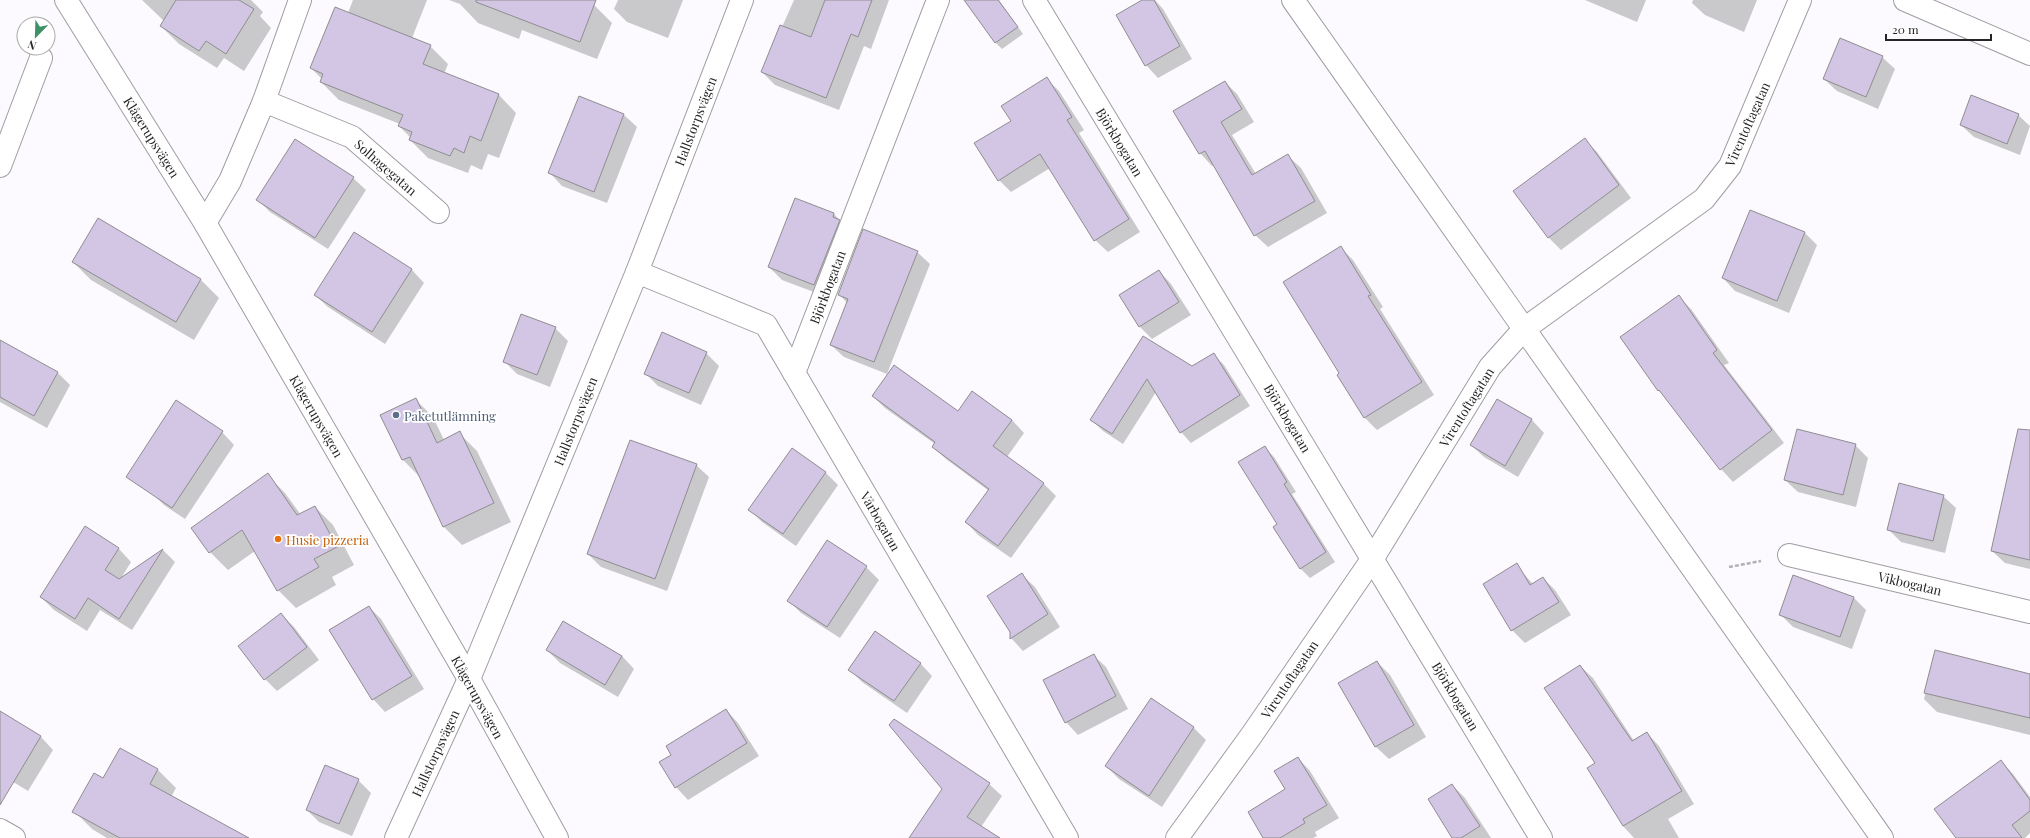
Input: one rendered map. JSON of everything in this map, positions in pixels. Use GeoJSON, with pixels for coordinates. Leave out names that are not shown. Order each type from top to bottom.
{"type":"FeatureCollection","features":[{"type":"Feature","properties":{"kind":"street","name":"Klågerupsvägen"},"geometry":{"type":"LineString","coordinates":[[66,0],[205,223],[468,679],[557,838]]}},
{"type":"Feature","properties":{"kind":"street"},"geometry":{"type":"LineString","coordinates":[[205,223],[230,181],[264,101],[300,0]]}},
{"type":"Feature","properties":{"kind":"street","name":"Hallstorpsvägen"},"geometry":{"type":"LineString","coordinates":[[396,838],[468,679],[637,272],[742,0]]}},
{"type":"Feature","properties":{"kind":"street","name":"Björkbogatan"},"geometry":{"type":"LineString","coordinates":[[794,372],[938,0]]}},
{"type":"Feature","properties":{"kind":"street","name":"Björkbogatan"},"geometry":{"type":"LineString","coordinates":[[1034,0],[1373,558],[1541,838]]}},
{"type":"Feature","properties":{"kind":"street"},"geometry":{"type":"LineString","coordinates":[[1293,0],[1882,838]]}},
{"type":"Feature","properties":{"kind":"street","name":"Virentoftagatan"},"geometry":{"type":"LineString","coordinates":[[1177,838],[1251,736],[1373,558],[1490,367],[1524,329],[1704,199],[1730,166],[1800,0]]}},
{"type":"Feature","properties":{"kind":"street"},"geometry":{"type":"LineString","coordinates":[[1906,0],[2030,54]]}},
{"type":"Feature","properties":{"kind":"street"},"geometry":{"type":"LineString","coordinates":[[0,166],[41,58]]}},
{"type":"Feature","properties":{"kind":"street","name":"Solhagegatan"},"geometry":{"type":"LineString","coordinates":[[264,101],[352,137],[438,212]]}},
{"type":"Feature","properties":{"kind":"street","name":"Vårbogatan"},"geometry":{"type":"LineString","coordinates":[[637,272],[766,325],[1067,838]]}},
{"type":"Feature","properties":{"kind":"street","name":"Vikbogatan"},"geometry":{"type":"LineString","coordinates":[[1789,555],[2030,612]]}},
{"type":"Feature","properties":{"kind":"street"},"geometry":{"type":"LineString","coordinates":[[0,830],[14,838]]}},
{"type":"Feature","properties":{"kind":"path"},"geometry":{"type":"LineString","coordinates":[[1696,574],[1789,555]]}},
{"type":"Feature","properties":{"kind":"building"},"geometry":{"type":"Polygon","coordinates":[[[176,0],[239,0],[254,9],[226,54],[206,41],[199,51],[160,26],[176,0]]]}},
{"type":"Feature","properties":{"kind":"building"},"geometry":{"type":"Polygon","coordinates":[[[476,0],[596,0],[580,42],[476,2],[476,0]]]}},
{"type":"Feature","properties":{"kind":"building"},"geometry":{"type":"Polygon","coordinates":[[[825,0],[872,0],[858,37],[851,34],[826,98],[761,72],[780,25],[811,37],[825,0]]]}},
{"type":"Feature","properties":{"kind":"building"},"geometry":{"type":"Polygon","coordinates":[[[964,0],[998,0],[1018,27],[995,43],[964,0]]]}},
{"type":"Feature","properties":{"kind":"building"},"geometry":{"type":"Polygon","coordinates":[[[1142,0],[1154,0],[1180,46],[1145,66],[1116,15],[1142,0]]]}},
{"type":"Feature","properties":{"kind":"building"},"geometry":{"type":"Polygon","coordinates":[[[335,7],[431,45],[423,64],[499,94],[481,141],[470,136],[464,153],[454,148],[450,156],[409,140],[412,132],[398,126],[403,115],[320,82],[323,74],[310,68],[335,7]]]}},
{"type":"Feature","properties":{"kind":"building"},"geometry":{"type":"Polygon","coordinates":[[[1840,38],[1883,56],[1866,97],[1823,79],[1840,38]]]}},
{"type":"Feature","properties":{"kind":"building"},"geometry":{"type":"Polygon","coordinates":[[[1047,77],[1072,117],[1067,120],[1129,219],[1094,241],[1040,154],[998,181],[974,143],[1011,121],[1001,106],[1047,77]]]}},
{"type":"Feature","properties":{"kind":"building"},"geometry":{"type":"Polygon","coordinates":[[[1225,81],[1242,109],[1221,122],[1252,175],[1288,154],[1315,201],[1254,236],[1205,151],[1199,154],[1173,111],[1225,81]]]}},
{"type":"Feature","properties":{"kind":"building"},"geometry":{"type":"Polygon","coordinates":[[[1971,95],[2019,114],[2007,144],[1960,125],[1971,95]]]}},
{"type":"Feature","properties":{"kind":"building"},"geometry":{"type":"Polygon","coordinates":[[[579,96],[624,114],[594,192],[548,173],[579,96]]]}},
{"type":"Feature","properties":{"kind":"building"},"geometry":{"type":"Polygon","coordinates":[[[1585,138],[1619,185],[1548,238],[1513,191],[1585,138]]]}},
{"type":"Feature","properties":{"kind":"building"},"geometry":{"type":"Polygon","coordinates":[[[295,139],[354,177],[315,238],[256,200],[295,139]]]}},
{"type":"Feature","properties":{"kind":"building"},"geometry":{"type":"Polygon","coordinates":[[[795,198],[834,213],[833,217],[840,220],[814,285],[768,267],[795,198]]]}},
{"type":"Feature","properties":{"kind":"building"},"geometry":{"type":"Polygon","coordinates":[[[1750,210],[1805,232],[1777,301],[1722,278],[1750,210]]]}},
{"type":"Feature","properties":{"kind":"building"},"geometry":{"type":"Polygon","coordinates":[[[98,218],[201,279],[176,322],[72,262],[98,218]]]}},
{"type":"Feature","properties":{"kind":"building"},"geometry":{"type":"Polygon","coordinates":[[[863,229],[918,251],[874,362],[830,345],[848,299],[838,295],[863,229]]]}},
{"type":"Feature","properties":{"kind":"building"},"geometry":{"type":"Polygon","coordinates":[[[354,232],[412,269],[372,332],[314,295],[354,232]]]}},
{"type":"Feature","properties":{"kind":"building"},"geometry":{"type":"Polygon","coordinates":[[[1341,246],[1371,295],[1368,296],[1422,382],[1364,418],[1337,375],[1339,373],[1283,282],[1341,246]]]}},
{"type":"Feature","properties":{"kind":"building"},"geometry":{"type":"Polygon","coordinates":[[[1159,270],[1179,302],[1139,327],[1119,295],[1159,270]]]}},
{"type":"Feature","properties":{"kind":"building"},"geometry":{"type":"Polygon","coordinates":[[[1679,295],[1717,350],[1713,353],[1772,430],[1720,470],[1659,390],[1658,391],[1620,337],[1679,295]]]}},
{"type":"Feature","properties":{"kind":"building"},"geometry":{"type":"Polygon","coordinates":[[[521,314],[556,327],[537,375],[503,362],[521,314]]]}},
{"type":"Feature","properties":{"kind":"building"},"geometry":{"type":"Polygon","coordinates":[[[662,332],[707,352],[689,393],[644,374],[662,332]]]}},
{"type":"Feature","properties":{"kind":"building"},"geometry":{"type":"Polygon","coordinates":[[[1143,336],[1192,366],[1214,353],[1240,395],[1180,433],[1147,379],[1112,434],[1090,420],[1143,336]]]}},
{"type":"Feature","properties":{"kind":"building"},"geometry":{"type":"Polygon","coordinates":[[[0,340],[58,372],[34,416],[0,397],[0,340]]]}},
{"type":"Feature","properties":{"kind":"building"},"geometry":{"type":"Polygon","coordinates":[[[894,365],[958,411],[972,391],[1012,420],[993,446],[1044,483],[998,546],[965,522],[989,489],[932,447],[935,442],[872,396],[894,365]]]}},
{"type":"Feature","properties":{"kind":"building"},"geometry":{"type":"Polygon","coordinates":[[[416,398],[437,443],[460,431],[494,503],[443,527],[410,457],[402,460],[380,415],[416,398]]]}},
{"type":"Feature","properties":{"kind":"building"},"geometry":{"type":"Polygon","coordinates":[[[1497,399],[1532,419],[1505,466],[1470,445],[1497,399]]]}},
{"type":"Feature","properties":{"kind":"building"},"geometry":{"type":"Polygon","coordinates":[[[176,400],[223,431],[172,508],[126,477],[176,400]]]}},
{"type":"Feature","properties":{"kind":"building"},"geometry":{"type":"Polygon","coordinates":[[[1797,429],[1856,444],[1843,495],[1784,480],[1797,429]]]}},
{"type":"Feature","properties":{"kind":"building"},"geometry":{"type":"Polygon","coordinates":[[[2018,429],[2030,430],[2030,560],[1991,551],[2018,429]]]}},
{"type":"Feature","properties":{"kind":"building"},"geometry":{"type":"Polygon","coordinates":[[[630,440],[697,464],[655,579],[587,554],[630,440]]]}},
{"type":"Feature","properties":{"kind":"building"},"geometry":{"type":"Polygon","coordinates":[[[1265,446],[1287,482],[1284,484],[1326,552],[1300,569],[1273,527],[1277,524],[1238,462],[1265,446]]]}},
{"type":"Feature","properties":{"kind":"building"},"geometry":{"type":"Polygon","coordinates":[[[792,448],[826,472],[783,534],[748,510],[792,448]]]}},
{"type":"Feature","properties":{"kind":"building"},"geometry":{"type":"Polygon","coordinates":[[[268,473],[297,515],[315,506],[337,547],[314,559],[319,567],[277,591],[242,530],[209,553],[191,528],[268,473]]]}},
{"type":"Feature","properties":{"kind":"building"},"geometry":{"type":"Polygon","coordinates":[[[1899,483],[1944,495],[1933,541],[1887,530],[1899,483]]]}},
{"type":"Feature","properties":{"kind":"building"},"geometry":{"type":"Polygon","coordinates":[[[85,526],[119,548],[105,570],[119,579],[163,549],[119,619],[88,598],[75,619],[40,597],[85,526]]]}},
{"type":"Feature","properties":{"kind":"building"},"geometry":{"type":"Polygon","coordinates":[[[827,540],[867,566],[827,627],[787,601],[827,540]]]}},
{"type":"Feature","properties":{"kind":"building"},"geometry":{"type":"Polygon","coordinates":[[[1517,563],[1530,585],[1543,577],[1559,602],[1511,631],[1483,584],[1517,563]]]}},
{"type":"Feature","properties":{"kind":"building"},"geometry":{"type":"Polygon","coordinates":[[[1022,573],[1048,614],[1010,639],[1010,632],[987,596],[1022,573]]]}},
{"type":"Feature","properties":{"kind":"building"},"geometry":{"type":"Polygon","coordinates":[[[1793,575],[1854,597],[1840,637],[1779,615],[1793,575]]]}},
{"type":"Feature","properties":{"kind":"building"},"geometry":{"type":"Polygon","coordinates":[[[369,606],[412,676],[372,700],[329,630],[369,606]]]}},
{"type":"Feature","properties":{"kind":"building"},"geometry":{"type":"Polygon","coordinates":[[[281,613],[307,647],[264,680],[238,646],[281,613]]]}},
{"type":"Feature","properties":{"kind":"building"},"geometry":{"type":"Polygon","coordinates":[[[563,621],[622,656],[605,685],[546,650],[563,621]]]}},
{"type":"Feature","properties":{"kind":"building"},"geometry":{"type":"Polygon","coordinates":[[[875,631],[921,663],[894,701],[848,670],[875,631]]]}},
{"type":"Feature","properties":{"kind":"building"},"geometry":{"type":"Polygon","coordinates":[[[1935,650],[2030,674],[2030,718],[1924,693],[1935,650]]]}},
{"type":"Feature","properties":{"kind":"building"},"geometry":{"type":"Polygon","coordinates":[[[1094,654],[1116,696],[1065,723],[1043,680],[1094,654]]]}},
{"type":"Feature","properties":{"kind":"building"},"geometry":{"type":"Polygon","coordinates":[[[1377,661],[1414,725],[1375,747],[1338,683],[1377,661]]]}},
{"type":"Feature","properties":{"kind":"building"},"geometry":{"type":"Polygon","coordinates":[[[1580,665],[1632,741],[1647,732],[1682,791],[1623,826],[1587,768],[1595,763],[1544,688],[1580,665]]]}},
{"type":"Feature","properties":{"kind":"building"},"geometry":{"type":"Polygon","coordinates":[[[1151,698],[1194,727],[1149,796],[1105,766],[1151,698]]]}},
{"type":"Feature","properties":{"kind":"building"},"geometry":{"type":"Polygon","coordinates":[[[726,709],[747,743],[675,788],[659,762],[671,755],[666,746],[726,709]]]}},
{"type":"Feature","properties":{"kind":"building"},"geometry":{"type":"Polygon","coordinates":[[[0,711],[41,736],[0,805],[0,711]]]}},
{"type":"Feature","properties":{"kind":"building"},"geometry":{"type":"Polygon","coordinates":[[[894,719],[990,783],[967,817],[1000,838],[909,838],[942,789],[889,725],[894,719]]]}},
{"type":"Feature","properties":{"kind":"building"},"geometry":{"type":"Polygon","coordinates":[[[120,748],[158,769],[150,784],[249,838],[120,838],[72,812],[94,773],[103,778],[120,748]]]}},
{"type":"Feature","properties":{"kind":"building"},"geometry":{"type":"Polygon","coordinates":[[[1298,757],[1327,805],[1303,819],[1305,823],[1280,838],[1263,838],[1248,812],[1285,789],[1274,771],[1298,757]]]}},
{"type":"Feature","properties":{"kind":"building"},"geometry":{"type":"Polygon","coordinates":[[[2001,760],[2030,800],[2030,811],[2012,825],[2022,838],[1956,838],[1934,809],[2001,760]]]}},
{"type":"Feature","properties":{"kind":"building"},"geometry":{"type":"Polygon","coordinates":[[[325,765],[359,779],[339,824],[306,810],[325,765]]]}},
{"type":"Feature","properties":{"kind":"building"},"geometry":{"type":"Polygon","coordinates":[[[1452,784],[1480,826],[1461,838],[1452,838],[1428,799],[1452,784]]]}},
{"type":"Feature","properties":{"kind":"place","name":"Paketutlämning"},"geometry":{"type":"Point","coordinates":[396,415]}},
{"type":"Feature","properties":{"kind":"place","name":"Husie pizzeria"},"geometry":{"type":"Point","coordinates":[278,539]}}]}
